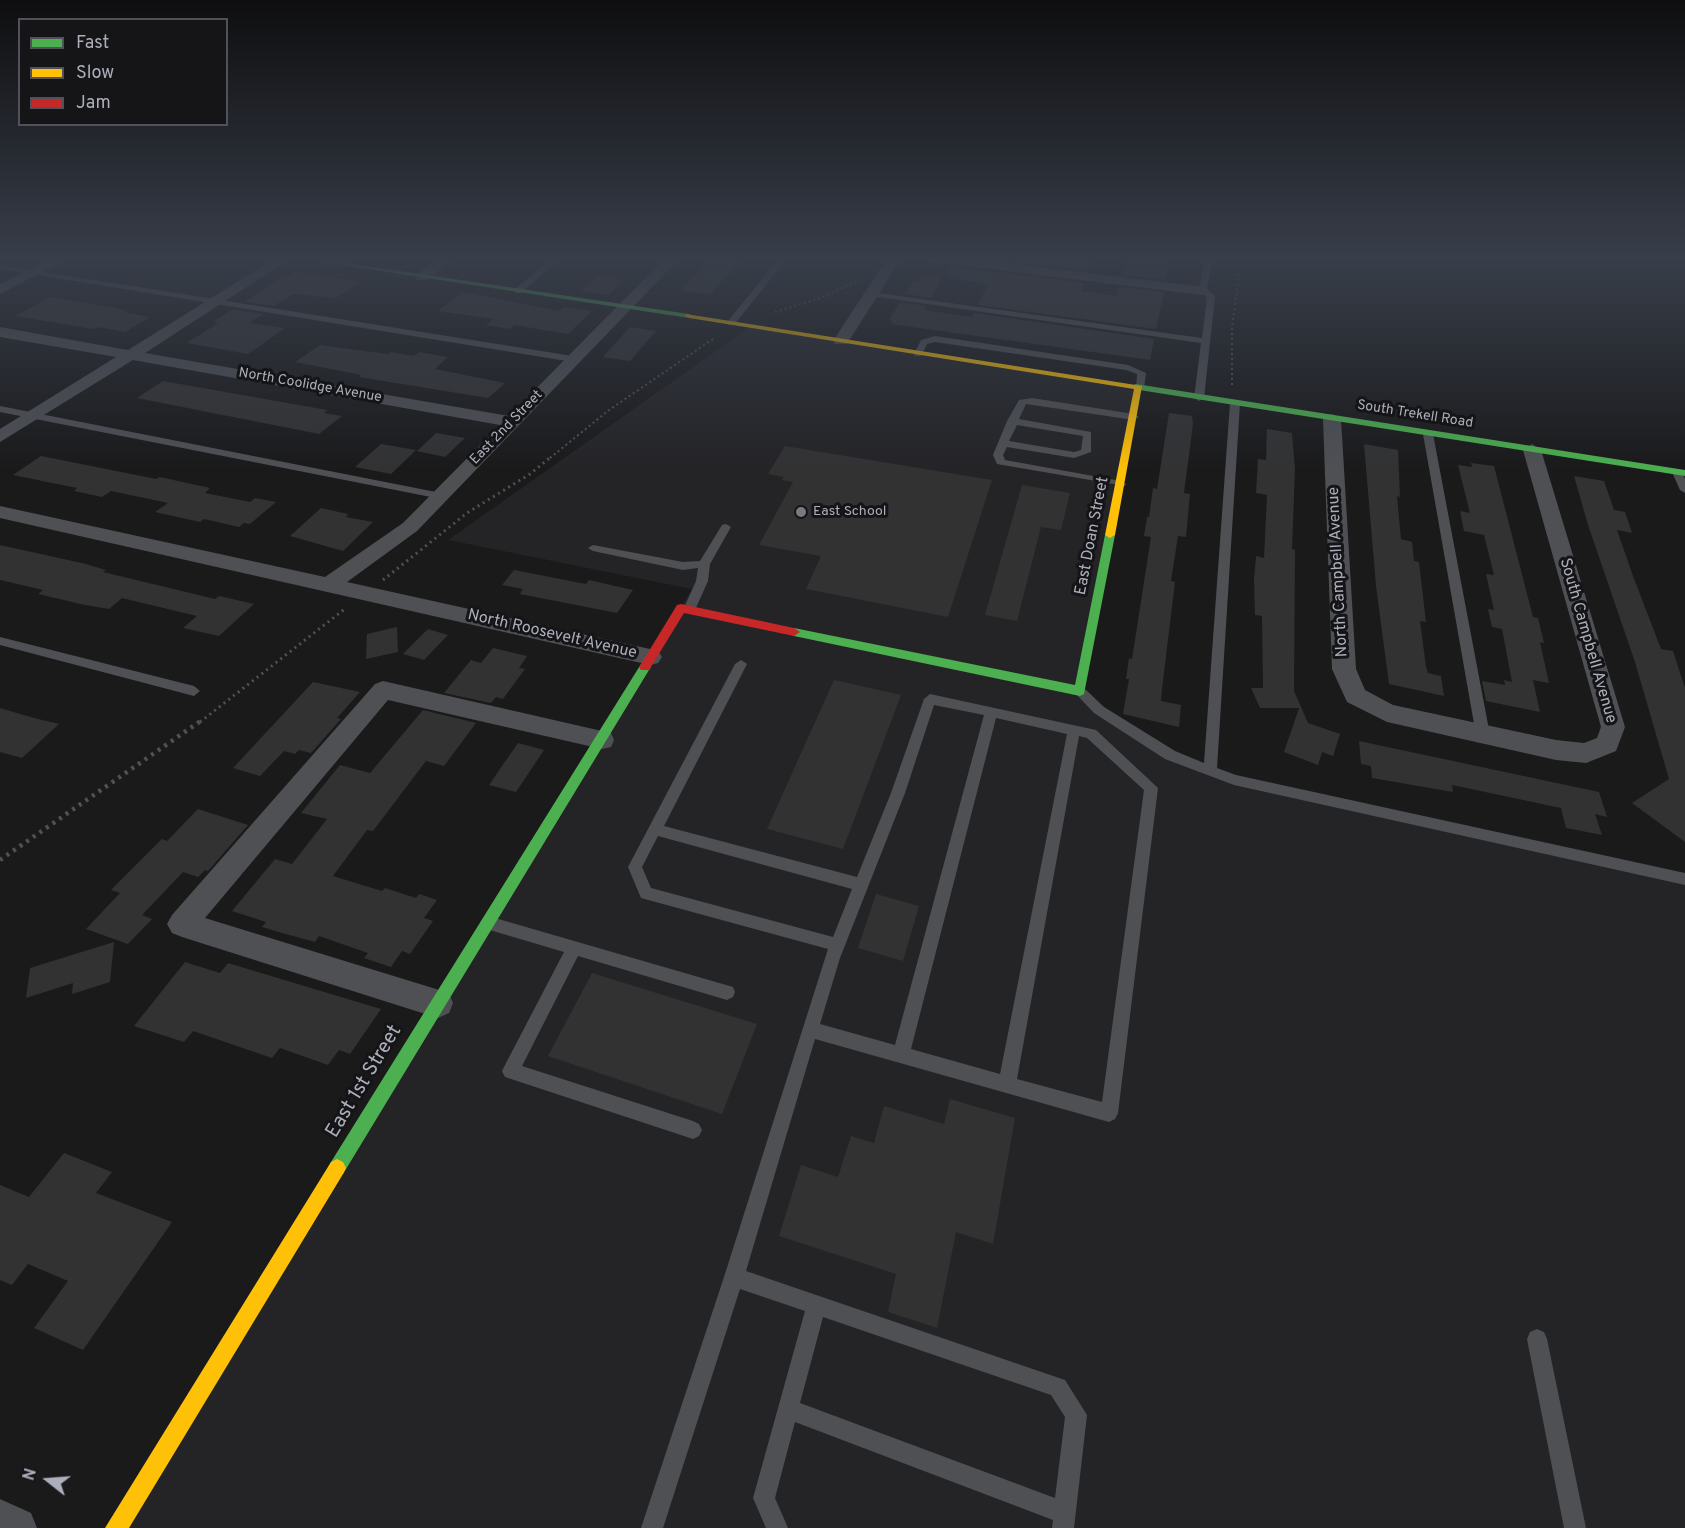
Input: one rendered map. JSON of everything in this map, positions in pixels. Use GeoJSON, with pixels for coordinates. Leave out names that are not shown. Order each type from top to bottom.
{"type":"FeatureCollection","features":[{"type":"Feature","properties":{"kind":"main road","name":"South Trekell Road"},"geometry":{"type":"LineString","coordinates":[[763,328],[1681,473]]}},
{"type":"Feature","properties":{"kind":"main road","name":"East Doan Street"},"geometry":{"type":"LineString","coordinates":[[1080,691],[1139,388]]}},
{"type":"Feature","properties":{"kind":"main road","name":"North Roosevelt Avenue"},"geometry":{"type":"LineString","coordinates":[[650,657],[681,608],[689,610]]}},
{"type":"Feature","properties":{"kind":"main road"},"geometry":{"type":"LineString","coordinates":[[689,610],[1080,691]]}},
{"type":"Feature","properties":{"kind":"main road","name":"East 1st Street"},"geometry":{"type":"LineString","coordinates":[[116,1528],[602,740],[650,657]]}},
{"type":"Feature","properties":{"kind":"street"},"geometry":{"type":"LineString","coordinates":[[0,437],[173,328]]}},
{"type":"Feature","properties":{"kind":"street","name":"East 2nd Street"},"geometry":{"type":"LineString","coordinates":[[329,585],[410,527],[603,328]]}},
{"type":"Feature","properties":{"kind":"street"},"geometry":{"type":"LineString","coordinates":[[841,341],[849,328]]}},
{"type":"Feature","properties":{"kind":"street","name":"North Coolidge Avenue"},"geometry":{"type":"LineString","coordinates":[[0,332],[513,422]]}},
{"type":"Feature","properties":{"kind":"street","name":"North Campbell Avenue"},"geometry":{"type":"LineString","coordinates":[[1332,419],[1344,669],[1355,696],[1387,713],[1483,735]]}},
{"type":"Feature","properties":{"kind":"street","name":"South Campbell Avenue"},"geometry":{"type":"LineString","coordinates":[[1483,735],[1556,750],[1586,753],[1607,744],[1613,727],[1532,450]]}},
{"type":"Feature","properties":{"kind":"street","name":"North Roosevelt Avenue"},"geometry":{"type":"LineString","coordinates":[[0,512],[650,657]]}},
{"type":"Feature","properties":{"kind":"street"},"geometry":{"type":"LineString","coordinates":[[438,1003],[182,924],[383,690],[602,740]]}},
{"type":"Feature","properties":{"kind":"street"},"geometry":{"type":"LineString","coordinates":[[0,1520],[16,1528]]}},
{"type":"Feature","properties":{"kind":"lane"},"geometry":{"type":"LineString","coordinates":[[380,328],[573,359]]}},
{"type":"Feature","properties":{"kind":"lane"},"geometry":{"type":"LineString","coordinates":[[1116,328],[1206,341]]}},
{"type":"Feature","properties":{"kind":"lane"},"geometry":{"type":"LineString","coordinates":[[1199,398],[1207,328]]}},
{"type":"Feature","properties":{"kind":"lane"},"geometry":{"type":"LineString","coordinates":[[1121,484],[1001,462],[998,454],[1018,405],[1032,401],[1134,417]]}},
{"type":"Feature","properties":{"kind":"lane"},"geometry":{"type":"LineString","coordinates":[[1210,770],[1235,404]]}},
{"type":"Feature","properties":{"kind":"lane"},"geometry":{"type":"LineString","coordinates":[[0,409],[441,496]]}},
{"type":"Feature","properties":{"kind":"lane"},"geometry":{"type":"LineString","coordinates":[[1003,443],[1074,454],[1086,452],[1088,434],[1012,421]]}},
{"type":"Feature","properties":{"kind":"lane"},"geometry":{"type":"LineString","coordinates":[[1428,434],[1483,735]]}},
{"type":"Feature","properties":{"kind":"lane"},"geometry":{"type":"LineString","coordinates":[[1681,473],[1685,490]]}},
{"type":"Feature","properties":{"kind":"lane"},"geometry":{"type":"LineString","coordinates":[[689,610],[702,581],[704,564],[726,527]]}},
{"type":"Feature","properties":{"kind":"lane"},"geometry":{"type":"LineString","coordinates":[[592,548],[683,566],[704,564]]}},
{"type":"Feature","properties":{"kind":"lane"},"geometry":{"type":"LineString","coordinates":[[0,641],[194,690]]}},
{"type":"Feature","properties":{"kind":"lane"},"geometry":{"type":"LineString","coordinates":[[741,664],[634,867],[646,894],[837,945]]}},
{"type":"Feature","properties":{"kind":"lane"},"geometry":{"type":"LineString","coordinates":[[1080,691],[1099,710],[1170,755],[1234,780],[1685,879]]}},
{"type":"Feature","properties":{"kind":"lane"},"geometry":{"type":"LineString","coordinates":[[652,1528],[734,1277],[810,1029],[837,945],[898,793],[930,699],[1091,734],[1151,788],[1109,1113],[810,1029]]}},
{"type":"Feature","properties":{"kind":"lane"},"geometry":{"type":"LineString","coordinates":[[901,1055],[991,712]]}},
{"type":"Feature","properties":{"kind":"lane"},"geometry":{"type":"LineString","coordinates":[[1007,1085],[1074,730]]}},
{"type":"Feature","properties":{"kind":"lane"},"geometry":{"type":"LineString","coordinates":[[654,829],[861,885]]}},
{"type":"Feature","properties":{"kind":"lane"},"geometry":{"type":"LineString","coordinates":[[488,923],[727,992]]}},
{"type":"Feature","properties":{"kind":"lane"},"geometry":{"type":"LineString","coordinates":[[574,948],[511,1071],[693,1130]]}},
{"type":"Feature","properties":{"kind":"lane"},"geometry":{"type":"LineString","coordinates":[[734,1277],[1058,1387],[1076,1414],[1064,1521],[788,1409]]}},
{"type":"Feature","properties":{"kind":"lane"},"geometry":{"type":"LineString","coordinates":[[777,1528],[764,1498],[817,1304]]}},
{"type":"Feature","properties":{"kind":"lane"},"geometry":{"type":"LineString","coordinates":[[1537,1339],[1575,1528]]}},
{"type":"Feature","properties":{"kind":"path"},"geometry":{"type":"LineString","coordinates":[[0,860],[191,729],[467,513],[549,461],[609,410],[729,328]]}},
{"type":"Feature","properties":{"kind":"path"},"geometry":{"type":"LineString","coordinates":[[1234,328],[1230,372],[1235,404]]}},
{"type":"Feature","properties":{"kind":"shaded area"},"geometry":{"type":"Polygon","coordinates":[[[748,328],[1139,388],[1080,690],[1170,755],[1234,780],[1685,879],[1685,1528],[116,1528],[692,589],[448,540],[748,328]]]}},
{"type":"Feature","properties":{"kind":"building"},"geometry":{"type":"Polygon","coordinates":[[[105,328],[131,328],[125,332],[105,328]]]}},
{"type":"Feature","properties":{"kind":"building"},"geometry":{"type":"Polygon","coordinates":[[[210,328],[285,328],[248,354],[187,343],[210,328]]]}},
{"type":"Feature","properties":{"kind":"building"},"geometry":{"type":"Polygon","coordinates":[[[534,328],[574,328],[568,334],[534,328]]]}},
{"type":"Feature","properties":{"kind":"building"},"geometry":{"type":"Polygon","coordinates":[[[629,328],[656,331],[630,361],[603,357],[629,328]]]}},
{"type":"Feature","properties":{"kind":"building"},"geometry":{"type":"Polygon","coordinates":[[[922,328],[1080,328],[1154,339],[1150,360],[922,328]]]}},
{"type":"Feature","properties":{"kind":"building"},"geometry":{"type":"Polygon","coordinates":[[[320,345],[388,354],[390,352],[414,356],[419,352],[448,357],[435,369],[505,383],[488,398],[359,377],[361,375],[295,362],[320,345]]]}},
{"type":"Feature","properties":{"kind":"building"},"geometry":{"type":"Polygon","coordinates":[[[163,381],[327,410],[324,413],[342,416],[319,434],[137,398],[163,381]]]}},
{"type":"Feature","properties":{"kind":"building"},"geometry":{"type":"Polygon","coordinates":[[[1169,413],[1192,416],[1193,424],[1184,493],[1190,494],[1186,537],[1178,536],[1171,581],[1175,582],[1161,701],[1181,705],[1179,727],[1123,714],[1129,679],[1126,679],[1129,658],[1132,659],[1151,537],[1144,536],[1153,488],[1157,489],[1169,413]]]}},
{"type":"Feature","properties":{"kind":"building"},"geometry":{"type":"Polygon","coordinates":[[[1267,429],[1292,433],[1295,469],[1292,549],[1295,550],[1294,691],[1308,723],[1340,734],[1333,756],[1322,752],[1318,765],[1284,752],[1299,708],[1260,708],[1251,688],[1263,688],[1262,616],[1255,615],[1254,580],[1256,556],[1264,558],[1267,495],[1256,493],[1258,459],[1266,460],[1267,429]]]}},
{"type":"Feature","properties":{"kind":"building"},"geometry":{"type":"Polygon","coordinates":[[[436,433],[465,438],[445,457],[417,451],[436,433]]]}},
{"type":"Feature","properties":{"kind":"building"},"geometry":{"type":"Polygon","coordinates":[[[381,444],[416,450],[391,474],[355,467],[381,444]]]}},
{"type":"Feature","properties":{"kind":"building"},"geometry":{"type":"Polygon","coordinates":[[[1364,444],[1398,450],[1400,497],[1397,496],[1401,539],[1412,542],[1414,561],[1419,562],[1426,622],[1420,621],[1426,667],[1428,673],[1441,676],[1444,696],[1389,684],[1376,586],[1364,444]]]}},
{"type":"Feature","properties":{"kind":"building"},"geometry":{"type":"Polygon","coordinates":[[[785,446],[992,480],[948,617],[806,589],[821,556],[759,545],[793,482],[782,480],[784,477],[768,474],[785,446]]]}},
{"type":"Feature","properties":{"kind":"building"},"geometry":{"type":"Polygon","coordinates":[[[41,456],[210,488],[205,493],[250,502],[255,498],[276,502],[250,524],[244,523],[239,527],[204,519],[200,522],[155,512],[168,503],[111,491],[102,497],[74,491],[77,488],[13,475],[41,456]]]}},
{"type":"Feature","properties":{"kind":"building"},"geometry":{"type":"Polygon","coordinates":[[[1471,463],[1494,466],[1533,617],[1538,618],[1544,643],[1540,642],[1549,683],[1533,680],[1540,712],[1486,701],[1482,681],[1505,685],[1504,680],[1512,682],[1502,629],[1492,627],[1488,609],[1494,610],[1486,574],[1494,575],[1484,535],[1464,531],[1460,511],[1470,513],[1458,465],[1472,467],[1471,463]]]}},
{"type":"Feature","properties":{"kind":"building"},"geometry":{"type":"Polygon","coordinates":[[[1574,476],[1604,481],[1614,510],[1625,512],[1632,533],[1617,530],[1661,649],[1673,651],[1685,688],[1685,842],[1632,803],[1669,779],[1635,662],[1588,525],[1574,476]]]}},
{"type":"Feature","properties":{"kind":"building"},"geometry":{"type":"Polygon","coordinates":[[[1022,485],[1070,493],[1061,530],[1041,527],[1017,621],[985,615],[1022,485]]]}},
{"type":"Feature","properties":{"kind":"building"},"geometry":{"type":"Polygon","coordinates":[[[321,508],[348,514],[346,517],[373,522],[343,551],[290,536],[321,508]]]}},
{"type":"Feature","properties":{"kind":"building"},"geometry":{"type":"Polygon","coordinates":[[[0,545],[86,564],[106,570],[103,572],[215,599],[219,596],[254,604],[219,636],[183,628],[197,616],[122,598],[109,609],[85,605],[38,594],[43,590],[0,580],[0,545]]]}},
{"type":"Feature","properties":{"kind":"building"},"geometry":{"type":"Polygon","coordinates":[[[514,570],[586,584],[589,580],[633,590],[617,613],[520,594],[523,589],[502,585],[514,570]]]}},
{"type":"Feature","properties":{"kind":"building"},"geometry":{"type":"Polygon","coordinates":[[[397,627],[398,652],[366,659],[367,634],[397,627]]]}},
{"type":"Feature","properties":{"kind":"building"},"geometry":{"type":"Polygon","coordinates":[[[428,629],[448,635],[424,660],[403,654],[428,629]]]}},
{"type":"Feature","properties":{"kind":"building"},"geometry":{"type":"Polygon","coordinates":[[[493,648],[527,656],[519,668],[525,669],[503,699],[496,697],[491,703],[444,693],[471,660],[481,663],[493,648]]]}},
{"type":"Feature","properties":{"kind":"building"},"geometry":{"type":"Polygon","coordinates":[[[834,680],[901,695],[843,849],[767,829],[834,680]]]}},
{"type":"Feature","properties":{"kind":"building"},"geometry":{"type":"Polygon","coordinates":[[[313,682],[360,692],[337,718],[341,719],[311,753],[299,750],[295,754],[284,751],[260,776],[233,768],[313,682]]]}},
{"type":"Feature","properties":{"kind":"building"},"geometry":{"type":"Polygon","coordinates":[[[0,708],[59,724],[22,758],[0,752],[0,708]]]}},
{"type":"Feature","properties":{"kind":"building"},"geometry":{"type":"Polygon","coordinates":[[[423,710],[476,723],[444,766],[426,761],[373,831],[367,830],[333,876],[382,891],[385,888],[416,898],[419,894],[437,900],[424,918],[433,921],[410,954],[402,951],[391,967],[364,958],[368,953],[319,936],[315,942],[262,927],[266,922],[232,911],[275,859],[292,864],[327,819],[301,813],[340,765],[370,773],[423,710]]]}},
{"type":"Feature","properties":{"kind":"building"},"geometry":{"type":"Polygon","coordinates":[[[1359,741],[1599,792],[1607,817],[1595,814],[1602,835],[1566,828],[1561,808],[1452,785],[1453,792],[1372,778],[1371,766],[1361,764],[1359,741]]]}},
{"type":"Feature","properties":{"kind":"building"},"geometry":{"type":"Polygon","coordinates":[[[518,743],[544,750],[516,792],[489,785],[518,743]]]}},
{"type":"Feature","properties":{"kind":"building"},"geometry":{"type":"Polygon","coordinates":[[[198,809],[248,825],[208,871],[205,870],[198,877],[183,872],[142,915],[152,919],[128,944],[86,929],[120,893],[111,890],[162,839],[167,841],[198,809]]]}},
{"type":"Feature","properties":{"kind":"building"},"geometry":{"type":"Polygon","coordinates":[[[876,894],[919,906],[903,961],[858,948],[876,894]]]}},
{"type":"Feature","properties":{"kind":"building"},"geometry":{"type":"Polygon","coordinates":[[[114,942],[110,982],[72,994],[73,983],[26,998],[30,968],[114,942]]]}},
{"type":"Feature","properties":{"kind":"building"},"geometry":{"type":"Polygon","coordinates":[[[185,962],[220,973],[228,963],[381,1009],[350,1054],[339,1050],[328,1065],[280,1048],[272,1058],[193,1031],[184,1042],[134,1026],[185,962]]]}},
{"type":"Feature","properties":{"kind":"building"},"geometry":{"type":"Polygon","coordinates":[[[592,973],[757,1024],[722,1114],[548,1056],[592,973]]]}},
{"type":"Feature","properties":{"kind":"building"},"geometry":{"type":"Polygon","coordinates":[[[950,1099],[1015,1118],[993,1244],[956,1232],[937,1328],[888,1312],[896,1274],[779,1236],[801,1165],[838,1177],[851,1136],[874,1143],[884,1106],[944,1124],[950,1099]]]}},
{"type":"Feature","properties":{"kind":"building"},"geometry":{"type":"Polygon","coordinates":[[[64,1153],[112,1172],[96,1193],[172,1222],[83,1350],[34,1328],[68,1281],[28,1264],[12,1285],[0,1280],[0,1185],[29,1197],[64,1153]]]}},
{"type":"Feature","properties":{"kind":"traffic: fast"},"geometry":{"type":"LineString","coordinates":[[1136,387],[1685,473]]}},
{"type":"Feature","properties":{"kind":"traffic: fast"},"geometry":{"type":"LineString","coordinates":[[794,632],[1080,691],[1110,535]]}},
{"type":"Feature","properties":{"kind":"traffic: fast"},"geometry":{"type":"LineString","coordinates":[[337,1168],[645,667]]}},
{"type":"Feature","properties":{"kind":"traffic: slow"},"geometry":{"type":"LineString","coordinates":[[766,328],[1136,387]]}},
{"type":"Feature","properties":{"kind":"traffic: slow"},"geometry":{"type":"LineString","coordinates":[[1110,535],[1139,388]]}},
{"type":"Feature","properties":{"kind":"traffic: slow"},"geometry":{"type":"LineString","coordinates":[[116,1528],[337,1168]]}},
{"type":"Feature","properties":{"kind":"traffic: jam"},"geometry":{"type":"LineString","coordinates":[[645,667],[681,608],[794,632]]}},
{"type":"Feature","properties":{"kind":"place","name":"East School"},"geometry":{"type":"Point","coordinates":[801,512]}}]}
